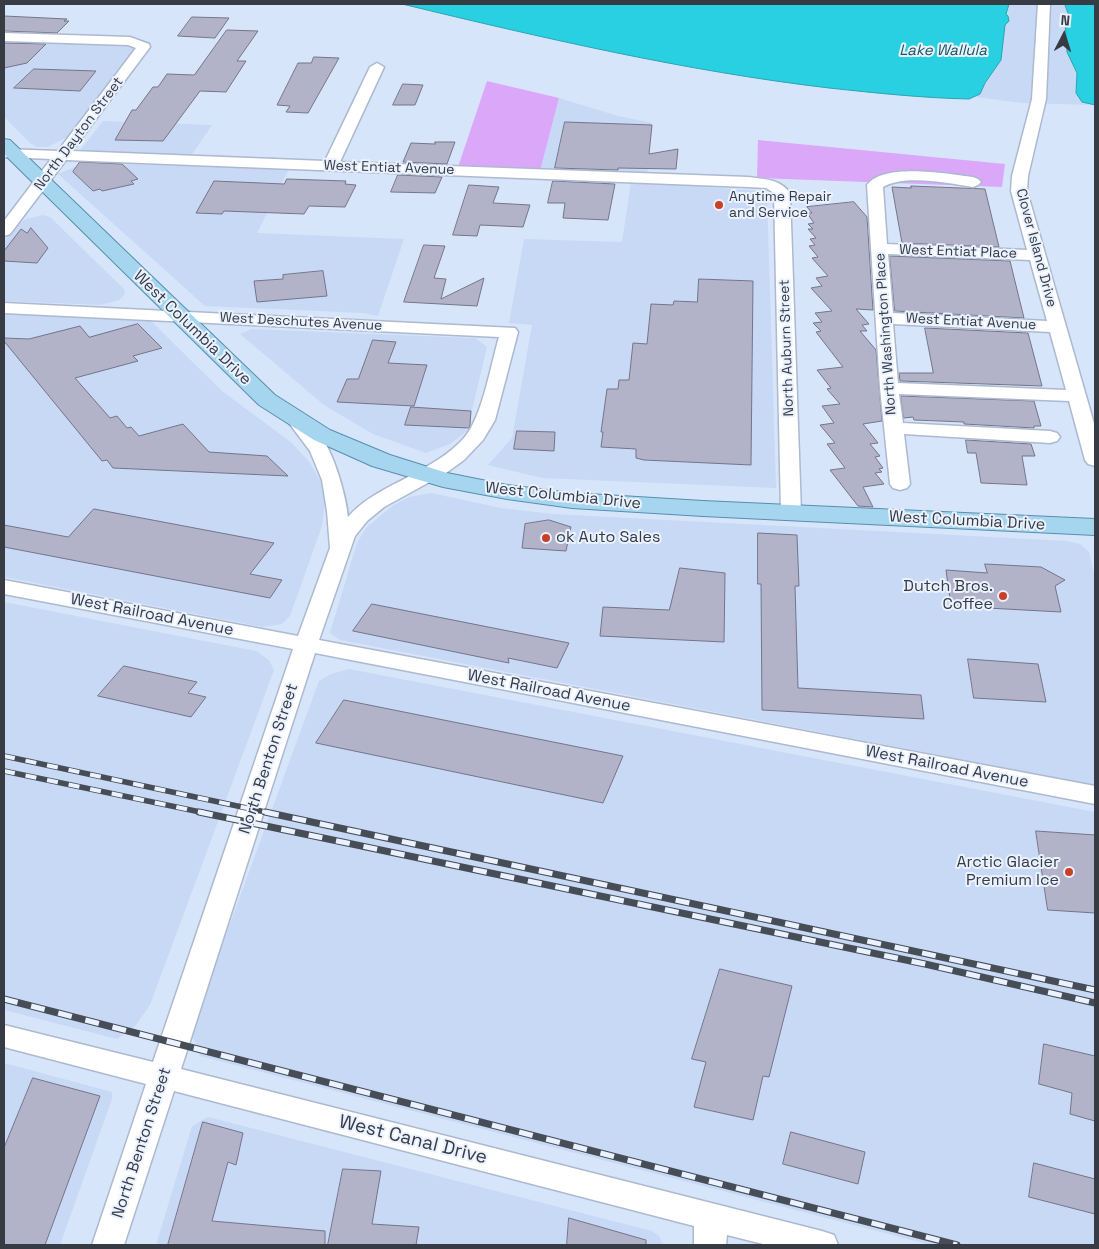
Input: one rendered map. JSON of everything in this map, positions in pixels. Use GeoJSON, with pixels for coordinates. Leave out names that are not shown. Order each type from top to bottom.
{"type":"FeatureCollection","features":[{"type":"Feature","properties":{"kind":"main road","name":"West Columbia Drive"},"geometry":{"type":"LineString","coordinates":[[7,150],[254,389],[299,423],[365,456],[396,467],[487,488],[554,498],[791,513],[1095,527]]}},
{"type":"Feature","properties":{"kind":"street","name":"Clover Island Drive"},"geometry":{"type":"LineString","coordinates":[[1044,4],[1039,99],[1019,182],[1019,191],[1095,460]]}},
{"type":"Feature","properties":{"kind":"street","name":"North Dayton Street"},"geometry":{"type":"LineString","coordinates":[[4,37],[130,41],[144,47],[4,231]]}},
{"type":"Feature","properties":{"kind":"street"},"geometry":{"type":"LineString","coordinates":[[331,165],[377,67]]}},
{"type":"Feature","properties":{"kind":"street","name":"West Entiat Avenue"},"geometry":{"type":"LineString","coordinates":[[7,150],[62,156],[748,182],[774,186]]}},
{"type":"Feature","properties":{"kind":"street","name":"North Washington Place"},"geometry":{"type":"LineString","coordinates":[[900,484],[889,388],[874,185],[885,180],[910,177],[973,182]]}},
{"type":"Feature","properties":{"kind":"street","name":"North Auburn Street"},"geometry":{"type":"LineString","coordinates":[[774,186],[780,189],[782,193],[791,513]]}},
{"type":"Feature","properties":{"kind":"street","name":"West Entiat Place"},"geometry":{"type":"LineString","coordinates":[[880,249],[1036,255]]}},
{"type":"Feature","properties":{"kind":"street","name":"West Deschutes Avenue"},"geometry":{"type":"LineString","coordinates":[[4,308],[509,332]]}},
{"type":"Feature","properties":{"kind":"street","name":"West Entiat Avenue"},"geometry":{"type":"LineString","coordinates":[[884,318],[1058,327]]}},
{"type":"Feature","properties":{"kind":"street","name":"North Benton Street"},"geometry":{"type":"LineString","coordinates":[[108,1245],[339,550],[349,528],[362,514],[380,500],[460,454],[480,432],[509,332]]}},
{"type":"Feature","properties":{"kind":"street"},"geometry":{"type":"LineString","coordinates":[[889,388],[1078,396]]}},
{"type":"Feature","properties":{"kind":"street"},"geometry":{"type":"LineString","coordinates":[[299,423],[316,445],[332,475],[338,504],[339,550]]}},
{"type":"Feature","properties":{"kind":"street"},"geometry":{"type":"LineString","coordinates":[[894,428],[1050,436]]}},
{"type":"Feature","properties":{"kind":"street","name":"West Railroad Avenue"},"geometry":{"type":"LineString","coordinates":[[4,587],[1095,795]]}},
{"type":"Feature","properties":{"kind":"street","name":"West Canal Drive"},"geometry":{"type":"LineString","coordinates":[[4,1036],[164,1077],[710,1230],[822,1245]]}},
{"type":"Feature","properties":{"kind":"shaded area"},"geometry":{"type":"Polygon","coordinates":[[[1009,4],[1065,4],[1068,14],[1065,22],[1067,51],[1077,73],[1076,94],[1088,104],[1095,105],[1022,103],[976,97],[1001,60],[1005,14],[1009,4]]]}},
{"type":"Feature","properties":{"kind":"shaded area"},"geometry":{"type":"Polygon","coordinates":[[[4,39],[145,43],[71,135],[48,147],[37,147],[30,143],[4,117],[4,39]]]}},
{"type":"Feature","properties":{"kind":"shaded area"},"geometry":{"type":"Polygon","coordinates":[[[487,81],[559,98],[540,171],[458,167],[487,81]]]}},
{"type":"Feature","properties":{"kind":"shaded area"},"geometry":{"type":"Polygon","coordinates":[[[559,98],[618,116],[652,123],[647,174],[540,171],[559,98]]]}},
{"type":"Feature","properties":{"kind":"shaded area"},"geometry":{"type":"Polygon","coordinates":[[[103,121],[212,125],[191,156],[79,152],[103,121]]]}},
{"type":"Feature","properties":{"kind":"shaded area"},"geometry":{"type":"Polygon","coordinates":[[[758,140],[1005,164],[1002,187],[757,178],[758,140]]]}},
{"type":"Feature","properties":{"kind":"shaded area"},"geometry":{"type":"Polygon","coordinates":[[[84,163],[289,169],[257,233],[404,239],[378,316],[363,313],[205,306],[58,174],[84,163]]]}},
{"type":"Feature","properties":{"kind":"shaded area"},"geometry":{"type":"Polygon","coordinates":[[[631,182],[764,191],[767,195],[776,488],[542,478],[488,465],[512,438],[532,325],[509,323],[524,239],[622,242],[631,182]]]}},
{"type":"Feature","properties":{"kind":"shaded area"},"geometry":{"type":"Polygon","coordinates":[[[43,215],[50,217],[125,290],[124,295],[119,300],[100,305],[4,301],[4,241],[16,226],[26,219],[43,215]]]}},
{"type":"Feature","properties":{"kind":"shaded area"},"geometry":{"type":"Polygon","coordinates":[[[4,312],[149,319],[222,391],[292,443],[310,463],[321,482],[325,503],[322,526],[290,616],[282,624],[263,627],[4,577],[4,312]]]}},
{"type":"Feature","properties":{"kind":"shaded area"},"geometry":{"type":"Polygon","coordinates":[[[251,329],[475,338],[487,347],[467,431],[450,444],[426,453],[373,434],[324,405],[240,334],[251,329]]]}},
{"type":"Feature","properties":{"kind":"shaded area"},"geometry":{"type":"Polygon","coordinates":[[[431,493],[501,508],[553,514],[1067,541],[1080,544],[1089,552],[1095,577],[1095,785],[340,640],[330,633],[357,543],[366,528],[392,506],[409,497],[431,493]]]}},
{"type":"Feature","properties":{"kind":"shaded area"},"geometry":{"type":"Polygon","coordinates":[[[4,602],[256,651],[269,660],[274,670],[150,1005],[135,1026],[117,1039],[4,1010],[4,602]]]}},
{"type":"Feature","properties":{"kind":"shaded area"},"geometry":{"type":"Polygon","coordinates":[[[349,669],[1095,812],[1095,1245],[931,1245],[200,1056],[193,1038],[195,1019],[319,681],[331,674],[349,669]]]}},
{"type":"Feature","properties":{"kind":"shaded area"},"geometry":{"type":"Polygon","coordinates":[[[4,1063],[112,1092],[112,1099],[60,1245],[4,1245],[4,1063]]]}},
{"type":"Feature","properties":{"kind":"shaded area"},"geometry":{"type":"Polygon","coordinates":[[[208,1117],[652,1231],[659,1236],[663,1245],[156,1245],[192,1126],[208,1117]]]}},
{"type":"Feature","properties":{"kind":"water","name":"Lake Wallula"},"geometry":{"type":"Polygon","coordinates":[[[402,4],[1009,4],[1006,14],[1009,21],[1005,25],[1001,60],[985,83],[980,94],[969,99],[829,88],[721,72],[561,41],[402,4]]]}},
{"type":"Feature","properties":{"kind":"water"},"geometry":{"type":"Polygon","coordinates":[[[1065,4],[1095,4],[1095,105],[1082,102],[1076,93],[1077,73],[1067,52],[1065,22],[1068,14],[1065,4]]]}},
{"type":"Feature","properties":{"kind":"building"},"geometry":{"type":"Polygon","coordinates":[[[4,16],[67,19],[64,21],[69,21],[57,33],[4,31],[4,16]]]}},
{"type":"Feature","properties":{"kind":"building"},"geometry":{"type":"Polygon","coordinates":[[[192,17],[229,18],[215,38],[178,36],[192,17]]]}},
{"type":"Feature","properties":{"kind":"building"},"geometry":{"type":"Polygon","coordinates":[[[227,30],[258,31],[237,61],[246,61],[226,92],[200,91],[163,141],[115,140],[132,110],[136,110],[153,87],[158,87],[167,74],[194,75],[227,30]]]}},
{"type":"Feature","properties":{"kind":"building"},"geometry":{"type":"Polygon","coordinates":[[[4,43],[46,44],[27,63],[4,68],[4,43]]]}},
{"type":"Feature","properties":{"kind":"building"},"geometry":{"type":"Polygon","coordinates":[[[314,57],[339,58],[308,113],[286,112],[290,106],[277,105],[298,63],[311,63],[314,57]]]}},
{"type":"Feature","properties":{"kind":"building"},"geometry":{"type":"Polygon","coordinates":[[[34,69],[96,71],[80,91],[14,88],[34,69]]]}},
{"type":"Feature","properties":{"kind":"building"},"geometry":{"type":"Polygon","coordinates":[[[403,84],[423,85],[415,105],[393,105],[403,84]]]}},
{"type":"Feature","properties":{"kind":"building"},"geometry":{"type":"Polygon","coordinates":[[[565,122],[652,125],[649,154],[678,149],[676,169],[555,168],[565,122]]]}},
{"type":"Feature","properties":{"kind":"building"},"geometry":{"type":"Polygon","coordinates":[[[435,142],[455,142],[447,164],[403,162],[411,143],[435,144],[435,142]]]}},
{"type":"Feature","properties":{"kind":"building"},"geometry":{"type":"Polygon","coordinates":[[[80,162],[122,164],[138,179],[131,181],[134,184],[102,191],[100,189],[93,191],[73,172],[80,162]]]}},
{"type":"Feature","properties":{"kind":"building"},"geometry":{"type":"Polygon","coordinates":[[[398,175],[442,177],[435,193],[391,192],[398,175]]]}},
{"type":"Feature","properties":{"kind":"building"},"geometry":{"type":"Polygon","coordinates":[[[287,179],[346,181],[345,184],[356,185],[345,207],[309,206],[304,214],[224,211],[222,214],[196,213],[214,181],[284,184],[287,179]]]}},
{"type":"Feature","properties":{"kind":"building"},"geometry":{"type":"Polygon","coordinates":[[[553,181],[615,184],[608,220],[563,218],[565,203],[548,203],[553,181]]]}},
{"type":"Feature","properties":{"kind":"building"},"geometry":{"type":"Polygon","coordinates":[[[469,185],[499,187],[493,203],[530,205],[523,227],[480,225],[477,236],[453,235],[469,185]]]}},
{"type":"Feature","properties":{"kind":"building"},"geometry":{"type":"Polygon","coordinates":[[[911,186],[985,189],[999,247],[902,243],[892,187],[911,188],[911,186]]]}},
{"type":"Feature","properties":{"kind":"building"},"geometry":{"type":"Polygon","coordinates":[[[854,202],[867,217],[873,310],[856,309],[869,324],[862,325],[867,331],[860,331],[876,350],[882,421],[863,424],[878,443],[870,444],[880,456],[875,457],[883,468],[879,469],[882,472],[875,473],[884,484],[863,487],[873,507],[858,506],[830,470],[845,468],[827,444],[835,443],[820,425],[834,423],[822,406],[840,404],[827,389],[831,388],[817,370],[843,367],[816,332],[821,331],[813,323],[822,322],[815,313],[832,311],[811,288],[822,286],[816,278],[828,276],[812,258],[818,257],[809,246],[815,245],[810,239],[816,238],[808,229],[813,229],[808,224],[814,223],[807,213],[812,213],[807,207],[854,202]]]}},
{"type":"Feature","properties":{"kind":"building"},"geometry":{"type":"Polygon","coordinates":[[[31,228],[48,248],[37,263],[4,261],[4,251],[21,229],[27,233],[31,228]]]}},
{"type":"Feature","properties":{"kind":"building"},"geometry":{"type":"Polygon","coordinates":[[[424,245],[445,246],[434,278],[446,279],[441,299],[484,278],[477,306],[404,302],[424,245]]]}},
{"type":"Feature","properties":{"kind":"building"},"geometry":{"type":"Polygon","coordinates":[[[890,256],[1010,261],[1024,318],[895,311],[890,256]]]}},
{"type":"Feature","properties":{"kind":"building"},"geometry":{"type":"Polygon","coordinates":[[[323,271],[327,296],[257,302],[254,281],[283,279],[283,275],[323,271]]]}},
{"type":"Feature","properties":{"kind":"building"},"geometry":{"type":"Polygon","coordinates":[[[699,279],[753,281],[751,465],[644,460],[636,458],[636,449],[601,447],[603,432],[601,432],[607,389],[618,389],[619,380],[629,380],[633,343],[647,344],[651,304],[673,305],[674,301],[697,302],[699,279]]]}},
{"type":"Feature","properties":{"kind":"building"},"geometry":{"type":"Polygon","coordinates":[[[138,324],[162,348],[133,356],[138,361],[75,378],[110,418],[117,416],[127,428],[131,427],[139,436],[183,424],[209,452],[267,456],[288,476],[113,468],[107,460],[102,461],[4,341],[4,338],[29,339],[80,326],[89,337],[138,324]]]}},
{"type":"Feature","properties":{"kind":"building"},"geometry":{"type":"Polygon","coordinates":[[[925,328],[1028,333],[1042,386],[900,381],[899,373],[933,373],[925,328]]]}},
{"type":"Feature","properties":{"kind":"building"},"geometry":{"type":"Polygon","coordinates":[[[373,340],[396,342],[388,363],[427,365],[414,406],[337,402],[347,379],[358,379],[373,340]]]}},
{"type":"Feature","properties":{"kind":"building"},"geometry":{"type":"Polygon","coordinates":[[[901,396],[1034,401],[1041,426],[1034,426],[1034,428],[964,424],[964,422],[914,420],[913,417],[904,418],[901,396]]]}},
{"type":"Feature","properties":{"kind":"building"},"geometry":{"type":"Polygon","coordinates":[[[411,407],[471,411],[469,428],[405,425],[411,407]]]}},
{"type":"Feature","properties":{"kind":"building"},"geometry":{"type":"Polygon","coordinates":[[[517,431],[555,432],[554,451],[514,449],[517,431]]]}},
{"type":"Feature","properties":{"kind":"building"},"geometry":{"type":"Polygon","coordinates":[[[966,440],[1031,444],[1035,456],[1022,456],[1027,485],[981,483],[976,453],[968,453],[966,440]]]}},
{"type":"Feature","properties":{"kind":"building"},"geometry":{"type":"Polygon","coordinates":[[[94,509],[274,543],[250,574],[282,580],[270,598],[4,547],[4,525],[68,537],[94,509]]]}},
{"type":"Feature","properties":{"kind":"building","name":"ok Auto Sales"},"geometry":{"type":"Polygon","coordinates":[[[549,520],[571,527],[566,551],[522,548],[525,524],[549,520]]]}},
{"type":"Feature","properties":{"kind":"building"},"geometry":{"type":"Polygon","coordinates":[[[758,533],[797,535],[799,586],[795,586],[798,688],[921,695],[924,719],[762,710],[761,584],[758,584],[758,533]]]}},
{"type":"Feature","properties":{"kind":"building","name":"Dutch Bros. Coffee"},"geometry":{"type":"Polygon","coordinates":[[[985,564],[1041,567],[1065,580],[1055,586],[1061,612],[951,606],[946,570],[987,573],[985,564]]]}},
{"type":"Feature","properties":{"kind":"building"},"geometry":{"type":"Polygon","coordinates":[[[680,568],[725,573],[724,642],[600,636],[603,607],[669,610],[680,568]]]}},
{"type":"Feature","properties":{"kind":"building"},"geometry":{"type":"Polygon","coordinates":[[[372,604],[569,643],[557,668],[508,658],[509,663],[353,631],[372,604]]]}},
{"type":"Feature","properties":{"kind":"building"},"geometry":{"type":"Polygon","coordinates":[[[968,659],[1038,664],[1046,702],[974,698],[968,659]]]}},
{"type":"Feature","properties":{"kind":"building"},"geometry":{"type":"Polygon","coordinates":[[[124,666],[197,682],[188,693],[206,697],[191,717],[98,696],[124,666]]]}},
{"type":"Feature","properties":{"kind":"building"},"geometry":{"type":"Polygon","coordinates":[[[344,700],[623,756],[603,803],[316,743],[344,700]]]}},
{"type":"Feature","properties":{"kind":"building","name":"Arctic Glacier Premium Ice"},"geometry":{"type":"Polygon","coordinates":[[[1036,831],[1095,835],[1095,913],[1048,910],[1036,831]]]}},
{"type":"Feature","properties":{"kind":"building"},"geometry":{"type":"Polygon","coordinates":[[[720,969],[792,986],[769,1077],[763,1076],[753,1120],[694,1107],[706,1062],[692,1059],[720,969]]]}},
{"type":"Feature","properties":{"kind":"building"},"geometry":{"type":"Polygon","coordinates":[[[1044,1044],[1095,1056],[1095,1121],[1070,1114],[1072,1093],[1039,1084],[1044,1044]]]}},
{"type":"Feature","properties":{"kind":"building"},"geometry":{"type":"Polygon","coordinates":[[[33,1078],[100,1096],[45,1245],[4,1245],[4,1148],[33,1078]]]}},
{"type":"Feature","properties":{"kind":"building"},"geometry":{"type":"Polygon","coordinates":[[[203,1122],[243,1133],[236,1165],[228,1162],[212,1221],[325,1231],[325,1245],[168,1245],[203,1122]]]}},
{"type":"Feature","properties":{"kind":"building"},"geometry":{"type":"Polygon","coordinates":[[[791,1132],[865,1152],[858,1184],[783,1164],[791,1132]]]}},
{"type":"Feature","properties":{"kind":"building"},"geometry":{"type":"Polygon","coordinates":[[[1034,1163],[1095,1179],[1095,1214],[1029,1197],[1034,1163]]]}},
{"type":"Feature","properties":{"kind":"building"},"geometry":{"type":"Polygon","coordinates":[[[343,1169],[381,1171],[372,1224],[419,1227],[416,1245],[328,1245],[343,1169]]]}},
{"type":"Feature","properties":{"kind":"building"},"geometry":{"type":"Polygon","coordinates":[[[569,1218],[646,1240],[646,1245],[567,1245],[569,1218]]]}},
{"type":"Feature","properties":{"kind":"railway"},"geometry":{"type":"LineString","coordinates":[[4,756],[270,813]]}},
{"type":"Feature","properties":{"kind":"railway"},"geometry":{"type":"LineString","coordinates":[[4,771],[205,813]]}},
{"type":"Feature","properties":{"kind":"railway"},"geometry":{"type":"LineString","coordinates":[[199,812],[925,964],[1095,1003]]}},
{"type":"Feature","properties":{"kind":"railway"},"geometry":{"type":"LineString","coordinates":[[265,812],[1095,990]]}},
{"type":"Feature","properties":{"kind":"railway"},"geometry":{"type":"LineString","coordinates":[[4,999],[957,1245]]}},
{"type":"Feature","properties":{"kind":"place","name":"Anytime Repair and Service"},"geometry":{"type":"Point","coordinates":[719,205]}},
{"type":"Feature","properties":{"kind":"place","name":"ok Auto Sales"},"geometry":{"type":"Point","coordinates":[546,538]}},
{"type":"Feature","properties":{"kind":"place","name":"Dutch Bros. Coffee"},"geometry":{"type":"Point","coordinates":[1003,596]}},
{"type":"Feature","properties":{"kind":"place","name":"Arctic Glacier Premium Ice"},"geometry":{"type":"Point","coordinates":[1069,872]}}]}
